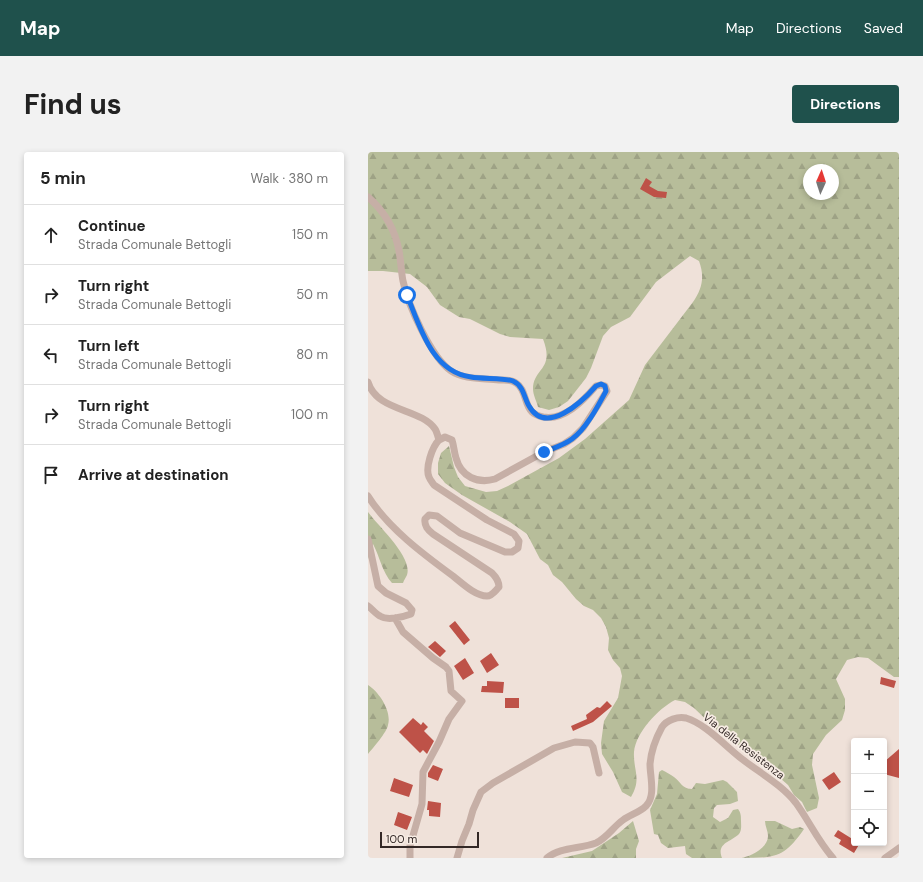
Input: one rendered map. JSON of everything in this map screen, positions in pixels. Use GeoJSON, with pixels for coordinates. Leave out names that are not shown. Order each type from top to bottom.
{"type":"FeatureCollection","features":[{"type":"Feature","properties":{"kind":"street"},"geometry":{"type":"LineString","coordinates":[[368,197],[376,203],[393,230],[399,250],[405,288],[421,328],[439,361],[451,371],[458,375],[471,378],[513,380],[520,386],[532,412],[545,417],[556,417],[573,408],[596,386],[601,384],[605,386],[606,391],[583,428],[574,438],[489,481],[470,478],[462,471],[456,459],[452,440],[445,437],[439,440],[428,462],[427,469],[429,477],[434,485],[487,520],[514,534],[519,541],[518,548],[512,552],[505,552],[460,533],[437,516],[429,515],[425,519],[424,523],[428,530],[492,573],[499,584],[499,587],[492,595],[486,596],[470,588],[424,554],[390,522],[368,496]]}},
{"type":"Feature","properties":{"kind":"street"},"geometry":{"type":"LineString","coordinates":[[368,382],[369,387],[375,395],[388,404],[426,420],[434,428],[439,440]]}},
{"type":"Feature","properties":{"kind":"street"},"geometry":{"type":"LineString","coordinates":[[368,538],[378,586],[386,593],[406,603],[412,610],[411,614],[395,618],[381,618],[368,606]]}},
{"type":"Feature","properties":{"kind":"street"},"geometry":{"type":"LineString","coordinates":[[395,618],[403,632],[433,658],[446,667],[449,671],[451,691],[462,701],[449,720],[440,737],[440,742],[423,772],[422,804],[410,846],[410,858]]}},
{"type":"Feature","properties":{"kind":"street","name":"Via della Resistenza"},"geometry":{"type":"LineString","coordinates":[[547,858],[555,852],[584,847],[598,842],[622,821],[646,805],[650,799],[652,791],[650,763],[654,744],[663,726],[669,721],[678,717],[700,724],[774,783],[795,802],[826,850],[833,858]]}},
{"type":"Feature","properties":{"kind":"street"},"geometry":{"type":"LineString","coordinates":[[457,858],[462,841],[470,824],[473,810],[481,792],[493,783],[522,768],[554,748],[575,742],[590,743],[593,747],[600,773]]}},
{"type":"Feature","properties":{"kind":"street"},"geometry":{"type":"LineString","coordinates":[[885,858],[899,848]]}},
{"type":"Feature","properties":{"kind":"green space"},"geometry":{"type":"Polygon","coordinates":[[[368,152],[899,152],[899,677],[894,677],[868,658],[858,657],[847,660],[836,679],[845,699],[845,710],[842,720],[826,735],[813,754],[812,765],[819,798],[817,808],[807,812],[802,802],[794,795],[788,785],[763,763],[717,730],[694,708],[685,702],[675,700],[655,715],[643,729],[634,752],[637,780],[634,791],[631,797],[622,792],[613,772],[602,754],[601,743],[604,721],[618,698],[622,676],[620,668],[613,660],[608,650],[609,638],[606,627],[601,618],[593,610],[584,606],[576,599],[562,582],[553,575],[548,565],[540,559],[527,534],[510,522],[462,495],[445,483],[438,474],[438,463],[441,453],[449,446],[458,477],[465,486],[486,492],[497,491],[559,458],[585,439],[629,400],[645,365],[693,302],[702,283],[702,272],[699,261],[690,256],[656,282],[630,317],[611,327],[603,336],[586,378],[568,401],[559,407],[549,410],[538,407],[533,391],[536,377],[545,363],[546,349],[543,339],[510,337],[500,334],[470,319],[459,317],[440,305],[427,287],[410,274],[368,271],[368,152]]]}},
{"type":"Feature","properties":{"kind":"green space"},"geometry":{"type":"Polygon","coordinates":[[[368,512],[394,542],[405,560],[407,575],[403,583],[392,583],[383,569],[373,544],[368,559],[368,512]]]}},
{"type":"Feature","properties":{"kind":"green space"},"geometry":{"type":"Polygon","coordinates":[[[368,685],[384,702],[389,720],[385,732],[368,754],[368,685]]]}},
{"type":"Feature","properties":{"kind":"green space"},"geometry":{"type":"Polygon","coordinates":[[[662,770],[676,779],[684,787],[689,789],[692,789],[696,783],[705,784],[723,780],[737,792],[738,801],[730,804],[717,805],[714,808],[713,817],[720,822],[728,818],[733,810],[738,809],[741,815],[740,832],[736,837],[725,843],[721,849],[722,858],[692,858],[686,854],[685,846],[668,848],[661,843],[658,835],[654,834],[650,810],[657,794],[659,772],[662,770]]]}},
{"type":"Feature","properties":{"kind":"green space"},"geometry":{"type":"Polygon","coordinates":[[[633,821],[639,841],[636,849],[636,858],[562,858],[592,851],[619,833],[633,821]]]}},
{"type":"Feature","properties":{"kind":"green space"},"geometry":{"type":"Polygon","coordinates":[[[765,821],[775,821],[792,829],[800,827],[804,829],[790,846],[778,854],[762,858],[740,858],[753,854],[765,844],[768,836],[765,821]]]}},
{"type":"Feature","properties":{"kind":"building"},"geometry":{"type":"Polygon","coordinates":[[[646,178],[652,182],[649,186],[658,191],[667,192],[666,198],[654,197],[640,189],[646,178]]]}},
{"type":"Feature","properties":{"kind":"building"},"geometry":{"type":"Polygon","coordinates":[[[455,621],[470,640],[464,645],[449,626],[455,621]]]}},
{"type":"Feature","properties":{"kind":"building"},"geometry":{"type":"Polygon","coordinates":[[[435,641],[446,651],[440,657],[428,647],[435,641]]]}},
{"type":"Feature","properties":{"kind":"building"},"geometry":{"type":"Polygon","coordinates":[[[491,653],[499,665],[487,673],[480,661],[491,653]]]}},
{"type":"Feature","properties":{"kind":"building"},"geometry":{"type":"Polygon","coordinates":[[[465,658],[474,673],[463,680],[454,666],[465,658]]]}},
{"type":"Feature","properties":{"kind":"building"},"geometry":{"type":"Polygon","coordinates":[[[881,677],[896,681],[894,688],[880,684],[881,677]]]}},
{"type":"Feature","properties":{"kind":"building"},"geometry":{"type":"Polygon","coordinates":[[[487,681],[504,682],[503,693],[481,692],[482,686],[487,686],[487,681]]]}},
{"type":"Feature","properties":{"kind":"building"},"geometry":{"type":"Polygon","coordinates":[[[505,698],[519,698],[519,708],[505,708],[505,698]]]}},
{"type":"Feature","properties":{"kind":"building"},"geometry":{"type":"Polygon","coordinates":[[[607,701],[612,706],[593,722],[573,731],[571,726],[587,719],[586,715],[597,707],[600,708],[607,701]]]}},
{"type":"Feature","properties":{"kind":"building"},"geometry":{"type":"Polygon","coordinates":[[[413,718],[421,725],[423,722],[428,727],[424,731],[434,741],[427,754],[423,750],[420,753],[399,732],[413,718]]]}},
{"type":"Feature","properties":{"kind":"building"},"geometry":{"type":"Polygon","coordinates":[[[899,749],[899,778],[887,775],[887,759],[899,749]]]}},
{"type":"Feature","properties":{"kind":"building"},"geometry":{"type":"Polygon","coordinates":[[[433,765],[443,769],[438,781],[428,777],[428,773],[433,765]]]}},
{"type":"Feature","properties":{"kind":"building"},"geometry":{"type":"Polygon","coordinates":[[[834,772],[841,782],[829,790],[822,780],[834,772]]]}},
{"type":"Feature","properties":{"kind":"building"},"geometry":{"type":"Polygon","coordinates":[[[394,778],[413,785],[409,797],[390,791],[394,778]]]}},
{"type":"Feature","properties":{"kind":"building"},"geometry":{"type":"Polygon","coordinates":[[[428,801],[441,803],[440,817],[429,816],[429,810],[427,810],[428,801]]]}},
{"type":"Feature","properties":{"kind":"building"},"geometry":{"type":"Polygon","coordinates":[[[398,812],[412,817],[407,830],[394,825],[398,812]]]}},
{"type":"Feature","properties":{"kind":"building"},"geometry":{"type":"Polygon","coordinates":[[[838,830],[851,838],[851,846],[858,846],[854,853],[839,844],[841,840],[834,836],[838,830]]]}},
{"type":"Feature","properties":{"kind":"route"},"geometry":{"type":"LineString","coordinates":[[407,295],[421,328],[439,361],[458,375],[471,378],[513,380],[520,386],[532,412],[538,415],[545,417],[556,417],[563,414],[573,408],[596,386],[601,384],[605,386],[606,391],[598,406],[574,438],[564,444],[544,452]]}}]}
